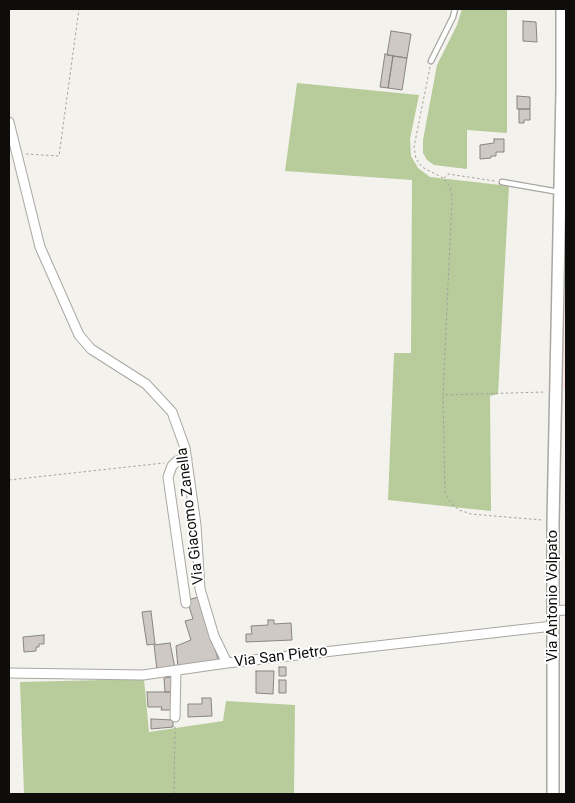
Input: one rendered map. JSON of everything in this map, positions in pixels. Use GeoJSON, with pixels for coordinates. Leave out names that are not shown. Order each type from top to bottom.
{"type":"FeatureCollection","features":[{"type":"Feature","properties":{"kind":"street","name":"Via Antonio Volpato"},"geometry":{"type":"LineString","coordinates":[[553,794],[553,521],[562,9]]}},
{"type":"Feature","properties":{"kind":"street","name":"Via Giacomo Zanella"},"geometry":{"type":"LineString","coordinates":[[9,122],[40,247],[79,335],[91,349],[146,384],[172,412],[185,448],[187,460],[196,525],[200,589],[214,636],[227,663]]}},
{"type":"Feature","properties":{"kind":"street"},"geometry":{"type":"LineString","coordinates":[[186,603],[168,477],[172,466],[177,461],[187,460]]}},
{"type":"Feature","properties":{"kind":"street"},"geometry":{"type":"LineString","coordinates":[[554,611],[566,610]]}},
{"type":"Feature","properties":{"kind":"street","name":"Via San Pietro"},"geometry":{"type":"LineString","coordinates":[[9,673],[143,675],[227,663],[554,626]]}},
{"type":"Feature","properties":{"kind":"street"},"geometry":{"type":"LineString","coordinates":[[175,715],[176,671]]}},
{"type":"Feature","properties":{"kind":"lane"},"geometry":{"type":"LineString","coordinates":[[431,61],[453,17],[455,9]]}},
{"type":"Feature","properties":{"kind":"lane"},"geometry":{"type":"LineString","coordinates":[[502,182],[560,192]]}},
{"type":"Feature","properties":{"kind":"path"},"geometry":{"type":"LineString","coordinates":[[16,153],[58,156],[79,9]]}},
{"type":"Feature","properties":{"kind":"path"},"geometry":{"type":"LineString","coordinates":[[431,61],[414,147],[416,159],[422,167],[443,178],[450,187],[452,198],[443,395],[444,492],[450,502],[459,510],[471,514],[553,521]]}},
{"type":"Feature","properties":{"kind":"path"},"geometry":{"type":"LineString","coordinates":[[443,178],[448,174],[502,182]]}},
{"type":"Feature","properties":{"kind":"path"},"geometry":{"type":"LineString","coordinates":[[443,395],[556,392]]}},
{"type":"Feature","properties":{"kind":"path"},"geometry":{"type":"LineString","coordinates":[[9,480],[177,461]]}},
{"type":"Feature","properties":{"kind":"path"},"geometry":{"type":"LineString","coordinates":[[174,794],[175,715]]}},
{"type":"Feature","properties":{"kind":"shaded area"},"geometry":{"type":"Polygon","coordinates":[[[566,201],[566,390],[563,390],[566,201]]]}},
{"type":"Feature","properties":{"kind":"green space"},"geometry":{"type":"Polygon","coordinates":[[[462,9],[507,9],[507,133],[467,130],[467,169],[434,165],[427,160],[423,153],[423,140],[437,65],[457,25],[462,9]]]}},
{"type":"Feature","properties":{"kind":"green space"},"geometry":{"type":"Polygon","coordinates":[[[297,83],[419,95],[410,139],[411,156],[418,168],[430,177],[509,186],[498,394],[490,396],[491,511],[388,500],[394,353],[411,353],[412,180],[285,171],[297,83]]]}},
{"type":"Feature","properties":{"kind":"green space"},"geometry":{"type":"Polygon","coordinates":[[[144,679],[149,732],[223,721],[226,701],[295,705],[294,794],[24,794],[20,682],[144,679]]]}},
{"type":"Feature","properties":{"kind":"building"},"geometry":{"type":"Polygon","coordinates":[[[523,21],[536,22],[537,42],[523,41],[523,21]]]}},
{"type":"Feature","properties":{"kind":"building"},"geometry":{"type":"Polygon","coordinates":[[[391,31],[411,34],[407,58],[387,55],[391,31]]]}},
{"type":"Feature","properties":{"kind":"building"},"geometry":{"type":"Polygon","coordinates":[[[385,54],[393,56],[388,88],[380,87],[385,54]]]}},
{"type":"Feature","properties":{"kind":"building"},"geometry":{"type":"Polygon","coordinates":[[[393,56],[407,58],[402,90],[388,88],[393,56]]]}},
{"type":"Feature","properties":{"kind":"building"},"geometry":{"type":"Polygon","coordinates":[[[517,96],[530,97],[530,109],[517,109],[517,96]]]}},
{"type":"Feature","properties":{"kind":"building"},"geometry":{"type":"Polygon","coordinates":[[[519,109],[530,109],[530,120],[524,120],[524,123],[519,123],[519,109]]]}},
{"type":"Feature","properties":{"kind":"building"},"geometry":{"type":"Polygon","coordinates":[[[494,139],[504,139],[504,152],[496,152],[496,156],[480,159],[480,145],[494,143],[494,139]]]}},
{"type":"Feature","properties":{"kind":"building"},"geometry":{"type":"Polygon","coordinates":[[[199,597],[218,659],[202,665],[178,668],[176,646],[191,640],[185,621],[193,619],[187,600],[199,597]]]}},
{"type":"Feature","properties":{"kind":"building"},"geometry":{"type":"Polygon","coordinates":[[[151,611],[155,644],[147,645],[142,612],[151,611]]]}},
{"type":"Feature","properties":{"kind":"building"},"geometry":{"type":"Polygon","coordinates":[[[268,620],[274,620],[274,624],[291,623],[292,640],[246,642],[246,634],[252,634],[251,626],[268,625],[268,620]]]}},
{"type":"Feature","properties":{"kind":"building"},"geometry":{"type":"Polygon","coordinates":[[[44,635],[44,644],[39,644],[39,647],[36,647],[36,651],[24,652],[23,637],[44,635]]]}},
{"type":"Feature","properties":{"kind":"building"},"geometry":{"type":"Polygon","coordinates":[[[170,643],[175,668],[157,670],[154,645],[170,643]]]}},
{"type":"Feature","properties":{"kind":"building"},"geometry":{"type":"Polygon","coordinates":[[[279,667],[286,667],[286,676],[279,676],[279,667]]]}},
{"type":"Feature","properties":{"kind":"building"},"geometry":{"type":"Polygon","coordinates":[[[256,671],[274,671],[273,694],[256,693],[256,671]]]}},
{"type":"Feature","properties":{"kind":"building"},"geometry":{"type":"Polygon","coordinates":[[[172,677],[173,692],[165,692],[164,678],[172,677]]]}},
{"type":"Feature","properties":{"kind":"building"},"geometry":{"type":"Polygon","coordinates":[[[279,680],[286,680],[286,693],[279,693],[279,680]]]}},
{"type":"Feature","properties":{"kind":"building"},"geometry":{"type":"Polygon","coordinates":[[[147,692],[172,692],[172,710],[161,710],[162,707],[148,707],[147,692]]]}},
{"type":"Feature","properties":{"kind":"building"},"geometry":{"type":"Polygon","coordinates":[[[202,698],[211,698],[212,716],[188,717],[188,704],[202,704],[202,698]]]}},
{"type":"Feature","properties":{"kind":"building"},"geometry":{"type":"Polygon","coordinates":[[[151,719],[173,720],[173,727],[151,729],[151,719]]]}}]}
